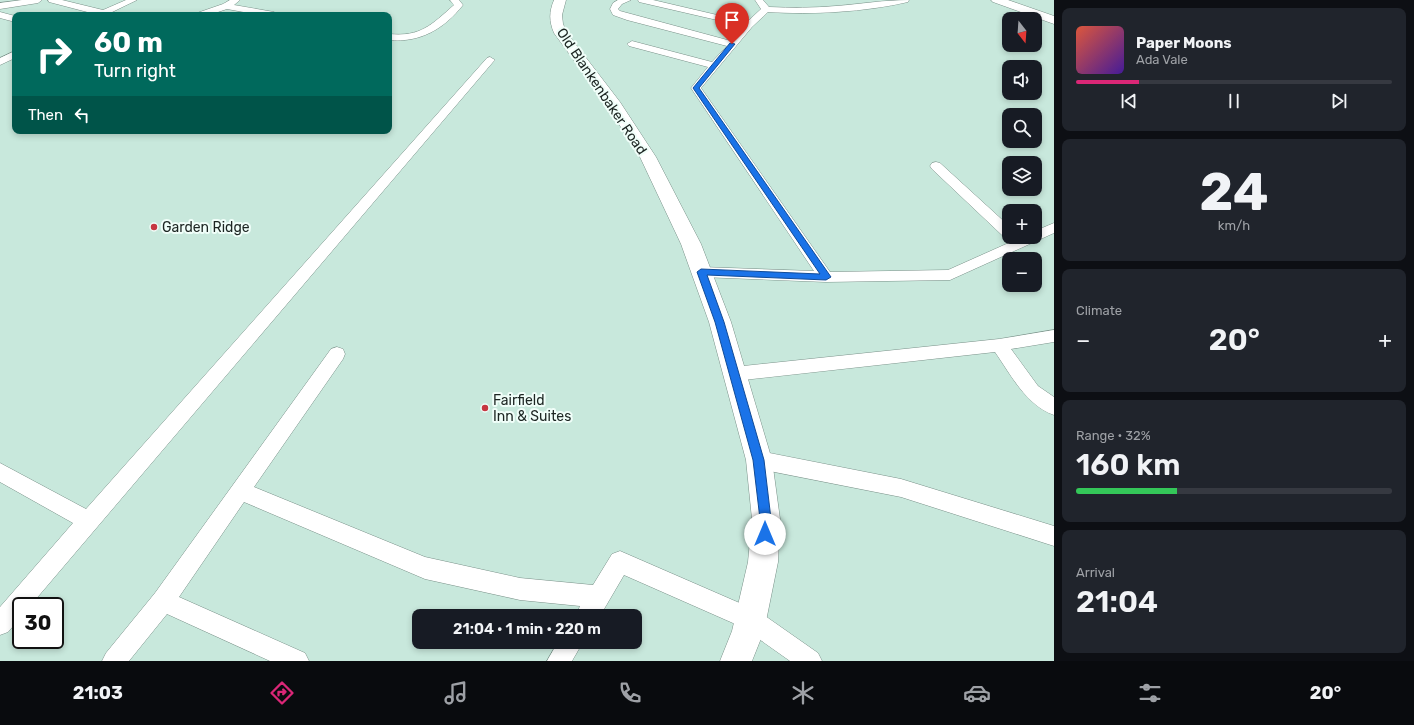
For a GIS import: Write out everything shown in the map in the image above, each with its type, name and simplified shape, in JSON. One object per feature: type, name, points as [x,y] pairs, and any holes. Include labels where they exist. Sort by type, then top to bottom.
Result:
[{"type":"street","name":"Old Blankenbaker Road","points":[[560,0],[555,11],[554,19],[557,28],[615,106],[648,157],[691,244],[720,322],[759,460],[766,519],[763,562],[748,631],[736,661]]},
{"type":"street","points":[[997,0],[1054,20]]},
{"type":"lane","points":[[0,6],[38,0]]},
{"type":"lane","points":[[52,0],[94,12]]},
{"type":"lane","points":[[106,12],[133,0]]},
{"type":"lane","points":[[209,12],[226,6],[236,0]]},
{"type":"lane","points":[[392,37],[406,38],[418,36],[428,32],[459,5],[454,0]]},
{"type":"lane","points":[[627,0],[615,6],[614,9],[616,13],[630,18],[732,44]]},
{"type":"lane","points":[[642,0],[749,25]]},
{"type":"lane","points":[[826,277],[696,88],[749,25],[763,4],[789,11],[823,9],[905,0]]},
{"type":"lane","points":[[226,6],[258,12]]},
{"type":"lane","points":[[0,15],[12,18]]},
{"type":"lane","points":[[632,44],[715,66]]},
{"type":"lane","points":[[0,624],[490,60]]},
{"type":"lane","points":[[936,166],[1002,227]]},
{"type":"lane","points":[[1042,232],[1054,228]]},
{"type":"lane","points":[[701,272],[826,277],[950,275],[1010,244]]},
{"type":"lane","points":[[734,374],[999,345],[1054,336]]},
{"type":"lane","points":[[999,345],[1032,391],[1054,407]]},
{"type":"lane","points":[[114,661],[163,601],[336,354]]},
{"type":"lane","points":[[759,460],[900,488],[1054,536]]},
{"type":"lane","points":[[2,477],[89,521]]},
{"type":"lane","points":[[240,491],[425,568],[520,589],[599,597]]},
{"type":"lane","points":[[591,609],[620,562],[750,619],[810,661]]},
{"type":"lane","points":[[163,601],[297,661]]},
{"type":"lane","points":[[559,661],[567,649]]},
{"type":"shaded area","points":[[0,0],[1054,0],[1054,661],[0,661]]},
{"type":"place","name":"Garden Ridge","points":[[154,227]]},
{"type":"place","name":"Fairfield Inn & Suites","points":[[485,408]]},
{"type":"route","points":[[732,44],[696,88],[826,277],[701,272],[720,322],[759,460],[766,519],[765,534]]}]
